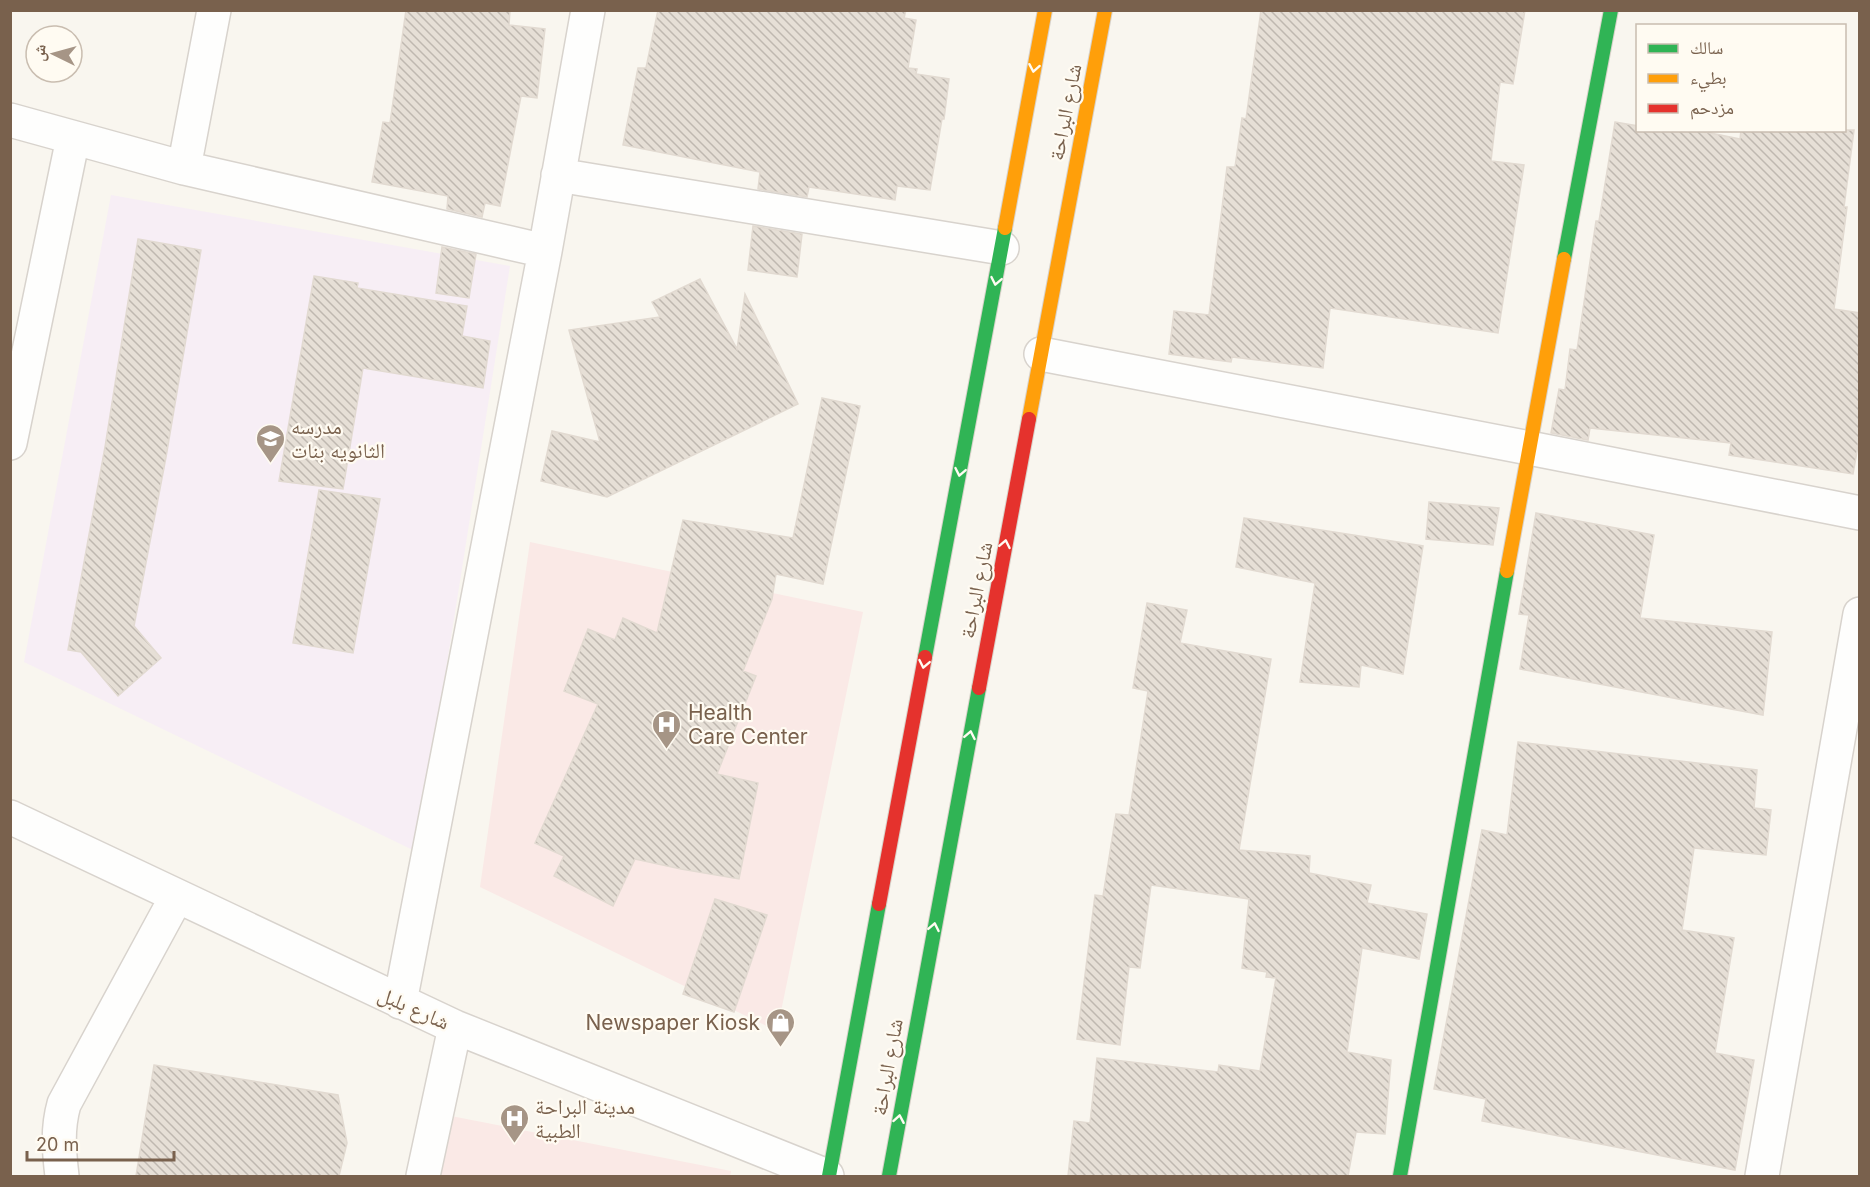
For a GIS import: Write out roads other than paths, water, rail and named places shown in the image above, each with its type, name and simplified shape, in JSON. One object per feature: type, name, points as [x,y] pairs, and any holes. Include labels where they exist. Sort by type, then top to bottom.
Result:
[{"type":"street","points":[[184,168],[214,10]]},
{"type":"street","points":[[400,1002],[545,251],[588,10]]},
{"type":"street","name":"شارع البراحة","points":[[828,1176],[1045,10]]},
{"type":"street","name":"شارع البراحة","points":[[889,1176],[1105,10]]},
{"type":"street","points":[[1400,1176],[1529,448],[1611,10]]},
{"type":"street","points":[[10,120],[184,168],[545,251]]},
{"type":"street","points":[[10,443],[73,138]]},
{"type":"street","points":[[558,175],[1002,248]]},
{"type":"street","points":[[1041,354],[1860,513]]},
{"type":"street","points":[[1762,1176],[1860,614]]},
{"type":"street","name":"شارع بلبل","points":[[10,817],[455,1027],[828,1176]]},
{"type":"street","points":[[62,1176],[58,1143],[59,1122],[64,1104],[177,896]]},
{"type":"street","points":[[423,1176],[455,1027]]},
{"type":"place","name":"مدرسه الثانويه بنات","points":[[270,464]]},
{"type":"place","name":"Health Care Center","points":[[667,750]]},
{"type":"place","name":"Newspaper Kiosk","points":[[781,1048]]},
{"type":"place","name":"مدينة البراحة الطبية","points":[[514,1144]]}]
